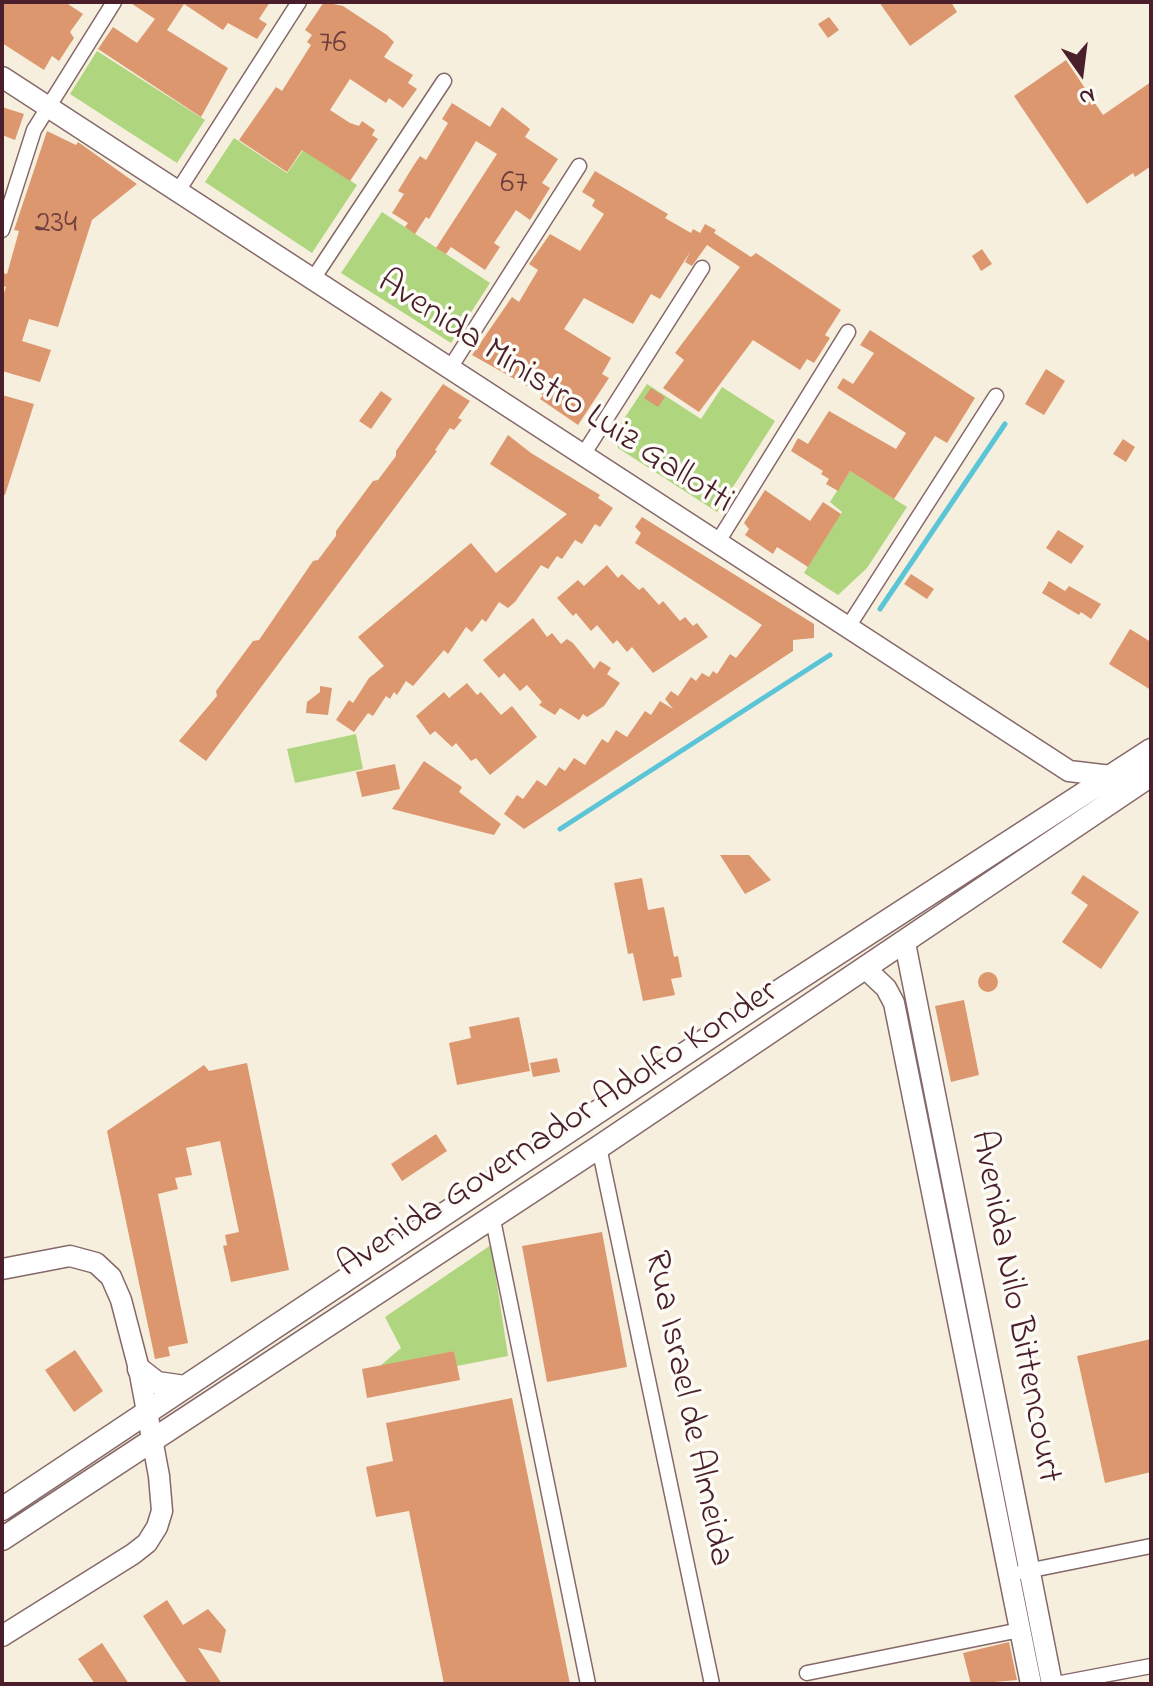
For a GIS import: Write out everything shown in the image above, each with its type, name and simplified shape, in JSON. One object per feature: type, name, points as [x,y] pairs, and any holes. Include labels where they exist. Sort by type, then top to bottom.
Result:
[{"type":"main road","name":"Avenida Governador Adolfo Konder","points":[[2,1509],[761,1003],[1151,750]]},
{"type":"main road","name":"Avenida Governador Adolfo Konder","points":[[2,1539],[599,1147],[1151,775]]},
{"type":"main road","points":[[139,1369],[157,1383],[185,1387]]},
{"type":"street","points":[[2,230],[34,130],[114,2]]},
{"type":"street","points":[[178,191],[299,2]]},
{"type":"street","name":"Avenida Ministro Luiz Gallotti","points":[[2,77],[719,540],[1069,771],[1111,776]]},
{"type":"street","points":[[313,279],[444,81]]},
{"type":"street","points":[[450,368],[579,166]]},
{"type":"street","points":[[583,455],[702,268]]},
{"type":"street","points":[[719,540],[848,332]]},
{"type":"street","points":[[848,627],[996,396]]},
{"type":"street","points":[[1069,771],[1070,802]]},
{"type":"street","name":"Avenida Nilo Bittencourt","points":[[905,943],[1054,1684]]},
{"type":"street","name":"Avenida Nilo Bittencourt","points":[[866,969],[886,988],[894,1003],[1031,1684]]},
{"type":"street","name":"Rua Israel de Almeida","points":[[599,1147],[712,1684]]},
{"type":"street","points":[[492,1215],[588,1684]]},
{"type":"street","points":[[2,1269],[70,1256],[96,1263],[116,1286],[139,1369],[162,1511],[147,1543],[2,1636]]},
{"type":"street","points":[[1009,1574],[1151,1546]]},
{"type":"street","points":[[807,1673],[1020,1630]]},
{"type":"street","points":[[1054,1684],[1151,1666]]},
{"type":"green space","points":[[97,51],[205,120],[177,163],[70,94]]},
{"type":"green space","points":[[234,138],[287,173],[303,150],[357,185],[312,253],[205,182]]},
{"type":"green space","points":[[382,212],[490,283],[451,343],[341,273]]},
{"type":"green space","points":[[647,384],[701,419],[722,387],[775,421],[717,512],[618,448],[616,431]]},
{"type":"green space","points":[[850,471],[907,507],[867,568],[838,595],[804,573],[842,512],[830,502]]},
{"type":"green space","points":[[356,734],[363,769],[295,783],[287,749]]},
{"type":"green space","points":[[491,1245],[508,1356],[457,1366],[454,1351],[380,1366],[401,1348],[385,1317]]},
{"type":"building","points":[[2,2],[65,2],[83,14],[70,32],[74,38],[59,61],[52,56],[44,70],[2,43]]},
{"type":"building","points":[[129,2],[270,2],[259,19],[267,24],[257,39],[228,23],[223,30],[184,4],[167,30],[228,68],[201,117],[98,49],[113,27],[137,43],[155,19]]},
{"type":"building","points":[[324,2],[343,6],[387,35],[394,42],[384,57],[413,75],[408,83],[417,89],[403,108],[389,98],[386,103],[350,79],[330,110],[350,123],[359,126],[362,121],[375,130],[372,135],[378,139],[350,181],[302,150],[287,172],[239,140],[276,87],[282,91],[311,45],[307,42],[312,35],[305,30]]},
{"type":"building","points":[[879,2],[951,2],[957,12],[910,46]]},
{"type":"building","points":[[829,17],[839,30],[828,38],[818,24]]},
{"type":"building","points":[[1066,60],[1103,115],[1151,82],[1151,166],[1135,177],[1133,173],[1087,204],[1014,96]]},
{"type":"building","points":[[452,103],[490,127],[502,107],[530,129],[525,137],[558,159],[542,183],[550,188],[530,220],[516,210],[494,243],[500,247],[485,270],[451,247],[446,254],[436,248],[497,154],[476,141],[429,219],[426,217],[415,234],[405,227],[408,223],[392,213],[404,194],[398,191],[412,168],[420,156],[426,160],[448,123],[442,119]]},
{"type":"building","points":[[2,107],[24,114],[15,140],[2,135]]},
{"type":"building","points":[[47,131],[76,145],[78,142],[137,184],[92,220],[58,327],[29,319],[22,341],[51,350],[40,382],[2,371],[2,298],[6,287],[2,286],[2,273],[7,274],[19,231],[14,230]]},
{"type":"building","points":[[595,171],[668,214],[665,218],[691,233],[693,229],[700,233],[705,224],[716,230],[714,233],[751,257],[756,253],[841,310],[825,335],[830,338],[814,363],[807,359],[800,370],[753,340],[699,412],[663,388],[684,360],[675,353],[740,267],[707,245],[692,266],[685,262],[690,252],[660,299],[651,294],[633,324],[584,298],[564,329],[611,358],[602,374],[609,378],[578,425],[540,399],[543,395],[472,355],[512,297],[519,302],[538,270],[529,264],[550,234],[580,251],[604,214],[592,206],[595,200],[582,192]]},
{"type":"building","points":[[982,249],[992,264],[981,271],[972,256]]},
{"type":"building","points":[[870,330],[975,398],[947,443],[935,436],[894,499],[850,471],[838,491],[826,484],[829,479],[821,474],[823,471],[791,451],[798,438],[808,444],[829,411],[896,449],[906,433],[837,388],[843,378],[853,384],[874,353],[860,345]]},
{"type":"building","points":[[1046,369],[1065,381],[1044,415],[1025,404]]},
{"type":"building","points":[[443,384],[470,401],[458,418],[462,420],[454,430],[450,428],[437,451],[206,761],[179,741],[217,696],[216,691],[253,641],[259,640],[373,481],[378,480],[396,456],[396,451]]},
{"type":"building","points":[[651,388],[665,397],[658,407],[644,398]]},
{"type":"building","points":[[381,391],[392,399],[371,429],[359,421]]},
{"type":"building","points":[[2,395],[34,404],[5,495],[2,494]]},
{"type":"building","points":[[508,435],[531,453],[600,495],[598,498],[613,508],[600,527],[595,524],[582,544],[575,540],[562,559],[557,556],[548,569],[541,565],[515,602],[508,608],[499,602],[486,622],[482,619],[472,632],[466,627],[448,654],[444,650],[413,686],[406,681],[397,695],[394,692],[390,699],[386,696],[373,716],[368,713],[354,732],[336,720],[349,700],[353,703],[369,678],[384,666],[358,637],[471,543],[496,573],[567,514],[490,464]]},
{"type":"building","points":[[1123,439],[1135,447],[1126,462],[1113,454]]},
{"type":"building","points":[[765,490],[810,521],[823,502],[841,514],[808,567],[777,547],[773,554],[745,535],[749,529],[744,523]]},
{"type":"building","points":[[642,517],[814,624],[814,638],[793,640],[793,651],[524,829],[504,814],[517,795],[523,799],[537,780],[546,786],[559,767],[565,771],[574,758],[585,765],[602,739],[608,743],[616,730],[627,737],[645,711],[651,715],[660,701],[673,709],[665,699],[671,691],[678,696],[691,677],[696,681],[702,673],[709,677],[713,671],[717,674],[730,654],[736,658],[762,625],[635,543],[641,533],[635,527]]},
{"type":"building","points":[[1058,530],[1084,546],[1071,564],[1046,548]]},
{"type":"building","points":[[607,565],[618,578],[622,574],[639,590],[643,587],[659,605],[663,601],[680,621],[685,617],[693,626],[697,623],[708,637],[653,673],[632,647],[627,652],[617,640],[613,644],[597,625],[591,631],[576,613],[573,616],[557,598],[578,580],[584,586]]},
{"type":"building","points":[[911,574],[934,589],[927,599],[904,584]]},
{"type":"building","points":[[1049,581],[1065,591],[1069,586],[1101,604],[1091,619],[1081,612],[1079,615],[1042,593]]},
{"type":"building","points":[[533,618],[547,637],[552,633],[561,644],[567,639],[573,643],[594,669],[600,661],[611,668],[607,674],[620,683],[604,706],[587,717],[583,714],[579,720],[560,708],[555,715],[539,705],[542,702],[527,685],[520,691],[504,673],[499,678],[483,660]]},
{"type":"building","points":[[1130,629],[1151,642],[1151,690],[1109,664]]},
{"type":"building","points":[[467,683],[477,695],[481,692],[501,715],[512,706],[537,737],[490,775],[476,758],[471,761],[456,743],[452,747],[435,731],[430,735],[416,716],[444,692],[449,698]]},
{"type":"building","points":[[320,686],[332,688],[328,715],[306,713],[307,702],[320,692]]},
{"type":"building","points":[[424,761],[462,787],[459,792],[501,824],[494,835],[392,809]]},
{"type":"building","points":[[395,764],[400,789],[362,797],[356,772]]},
{"type":"building","points":[[720,855],[749,855],[771,880],[745,894]]},
{"type":"building","points":[[1083,875],[1139,912],[1101,969],[1062,942],[1088,905],[1071,893]]},
{"type":"building","points":[[642,878],[648,910],[664,907],[674,957],[678,956],[682,977],[671,979],[675,995],[643,1001],[633,953],[628,954],[614,883]]},
{"type":"building","points":[[988,972],[995,975],[998,982],[995,989],[988,992],[981,989],[978,982],[981,975]]},
{"type":"building","points":[[964,1000],[979,1075],[951,1082],[935,1006]]},
{"type":"building","points":[[519,1017],[530,1071],[457,1085],[449,1043],[471,1038],[469,1027]]},
{"type":"building","points":[[557,1058],[560,1072],[533,1077],[530,1063]]},
{"type":"building","points":[[247,1063],[289,1270],[231,1282],[223,1246],[227,1245],[225,1235],[239,1232],[220,1141],[186,1148],[192,1175],[175,1178],[178,1189],[158,1194],[188,1343],[168,1347],[170,1356],[155,1359],[107,1131],[204,1065],[209,1071]]},
{"type":"building","points":[[436,1134],[447,1151],[402,1181],[391,1164]]},
{"type":"building","points":[[602,1232],[627,1367],[547,1382],[522,1246]]},
{"type":"building","points":[[1151,1339],[1151,1472],[1105,1483],[1077,1356]]},
{"type":"building","points":[[75,1350],[103,1391],[74,1412],[45,1370]]},
{"type":"building","points":[[454,1351],[460,1380],[367,1398],[362,1369]]},
{"type":"building","points":[[512,1398],[570,1684],[444,1684],[409,1511],[376,1517],[366,1467],[393,1461],[386,1423]]},
{"type":"building","points":[[167,1600],[183,1625],[208,1609],[226,1630],[221,1653],[198,1648],[222,1684],[188,1684],[173,1662],[143,1616]]},
{"type":"building","points":[[1009,1642],[1017,1680],[971,1684],[963,1653]]},
{"type":"building","points":[[102,1643],[129,1684],[95,1684],[78,1659]]},
{"type":"waterway","points":[[880,609],[1005,424]]},
{"type":"waterway","points":[[560,829],[830,655]]}]
